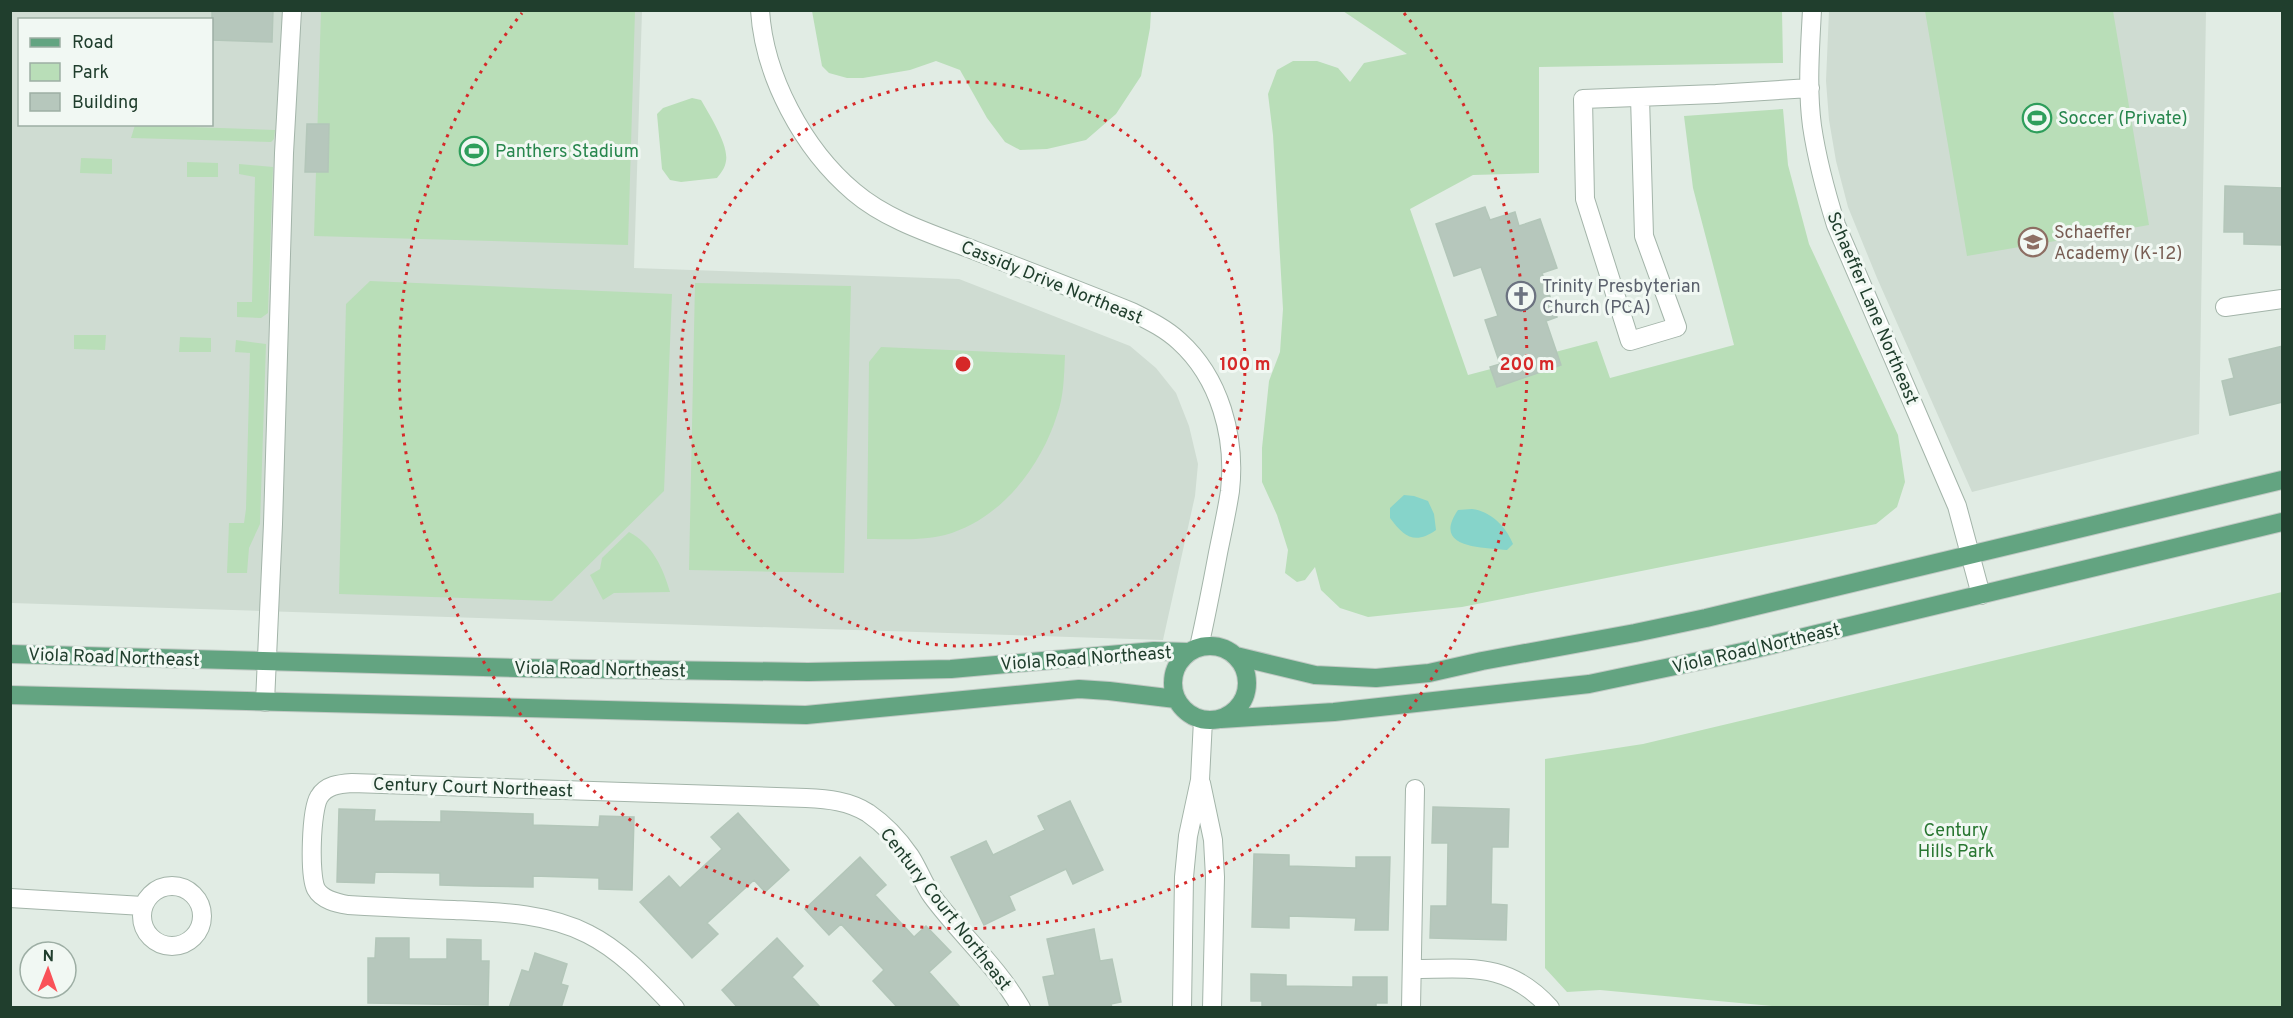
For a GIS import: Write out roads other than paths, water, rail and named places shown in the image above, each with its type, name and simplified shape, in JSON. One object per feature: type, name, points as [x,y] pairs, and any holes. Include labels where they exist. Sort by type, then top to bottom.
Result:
[{"type":"main road","points":[[1236,656],[1244,667],[1247,688],[1239,708],[1231,715],[1212,719],[1190,715],[1176,699],[1172,678],[1175,668],[1194,650],[1220,647],[1236,656],[1316,675],[1376,678],[1429,673],[1696,620],[2283,480]]},
{"type":"main road","name":"Viola Road Northeast","points":[[1212,719],[1334,712],[1589,684],[1742,652],[2283,522]]},
{"type":"main road","name":"Viola Road Northeast","points":[[10,654],[517,668],[808,672],[951,669],[1155,651],[1194,650]]},
{"type":"main road","name":"Viola Road Northeast","points":[[10,695],[806,715],[1078,689],[1176,699]]},
{"type":"street","points":[[265,702],[274,512],[291,10]]},
{"type":"street","name":"Cassidy Drive Northeast","points":[[760,10],[761,29],[769,61],[795,121],[831,169],[854,192],[915,227],[1132,312],[1178,340],[1195,358],[1220,400],[1228,430],[1232,459],[1230,491],[1194,650]]},
{"type":"street","name":"Schaeffer Lane Northeast","points":[[1812,10],[1810,88],[1812,125],[1823,182],[1836,225],[1957,506],[1981,596]]},
{"type":"street","points":[[1640,98],[1644,236],[1677,327],[1630,341],[1585,199],[1583,99],[1810,88]]},
{"type":"street","points":[[2225,307],[2283,299]]},
{"type":"street","points":[[1182,1008],[1184,877],[1188,836],[1212,719]]},
{"type":"street","points":[[1200,780],[1211,831],[1215,877],[1212,1008]]},
{"type":"street","name":"Century Court Northeast","points":[[675,1008],[624,958],[608,946],[588,934],[553,921],[513,914],[348,905],[328,899],[316,890],[312,871],[314,814],[319,797],[324,791],[336,785],[352,783],[806,798],[847,803],[868,813],[910,856],[933,897],[996,973],[1021,1008]]},
{"type":"street","points":[[1411,1008],[1415,789]]},
{"type":"street","points":[[10,898],[144,906]]},
{"type":"street","points":[[1412,969],[1473,969],[1496,972],[1522,983],[1550,1008]]},
{"type":"water","points":[[1404,495],[1428,501],[1434,514],[1436,530],[1429,535],[1416,538],[1405,534],[1395,525],[1390,518],[1390,508]]},
{"type":"water","points":[[1458,510],[1479,510],[1497,520],[1513,544],[1507,550],[1463,544],[1455,539],[1451,532],[1451,523]]},
{"type":"place","name":"Soccer (Private)","points":[[2037,118]]},
{"type":"place","name":"Panthers Stadium","points":[[474,151]]},
{"type":"place","name":"Schaeffer Academy (K-12)","points":[[2033,242]]},
{"type":"place","name":"Trinity Presbyterian Church (PCA)","points":[[1521,296]]},
{"type":"park label","name":"Century Hills Park","points":[[1956,840]]}]
